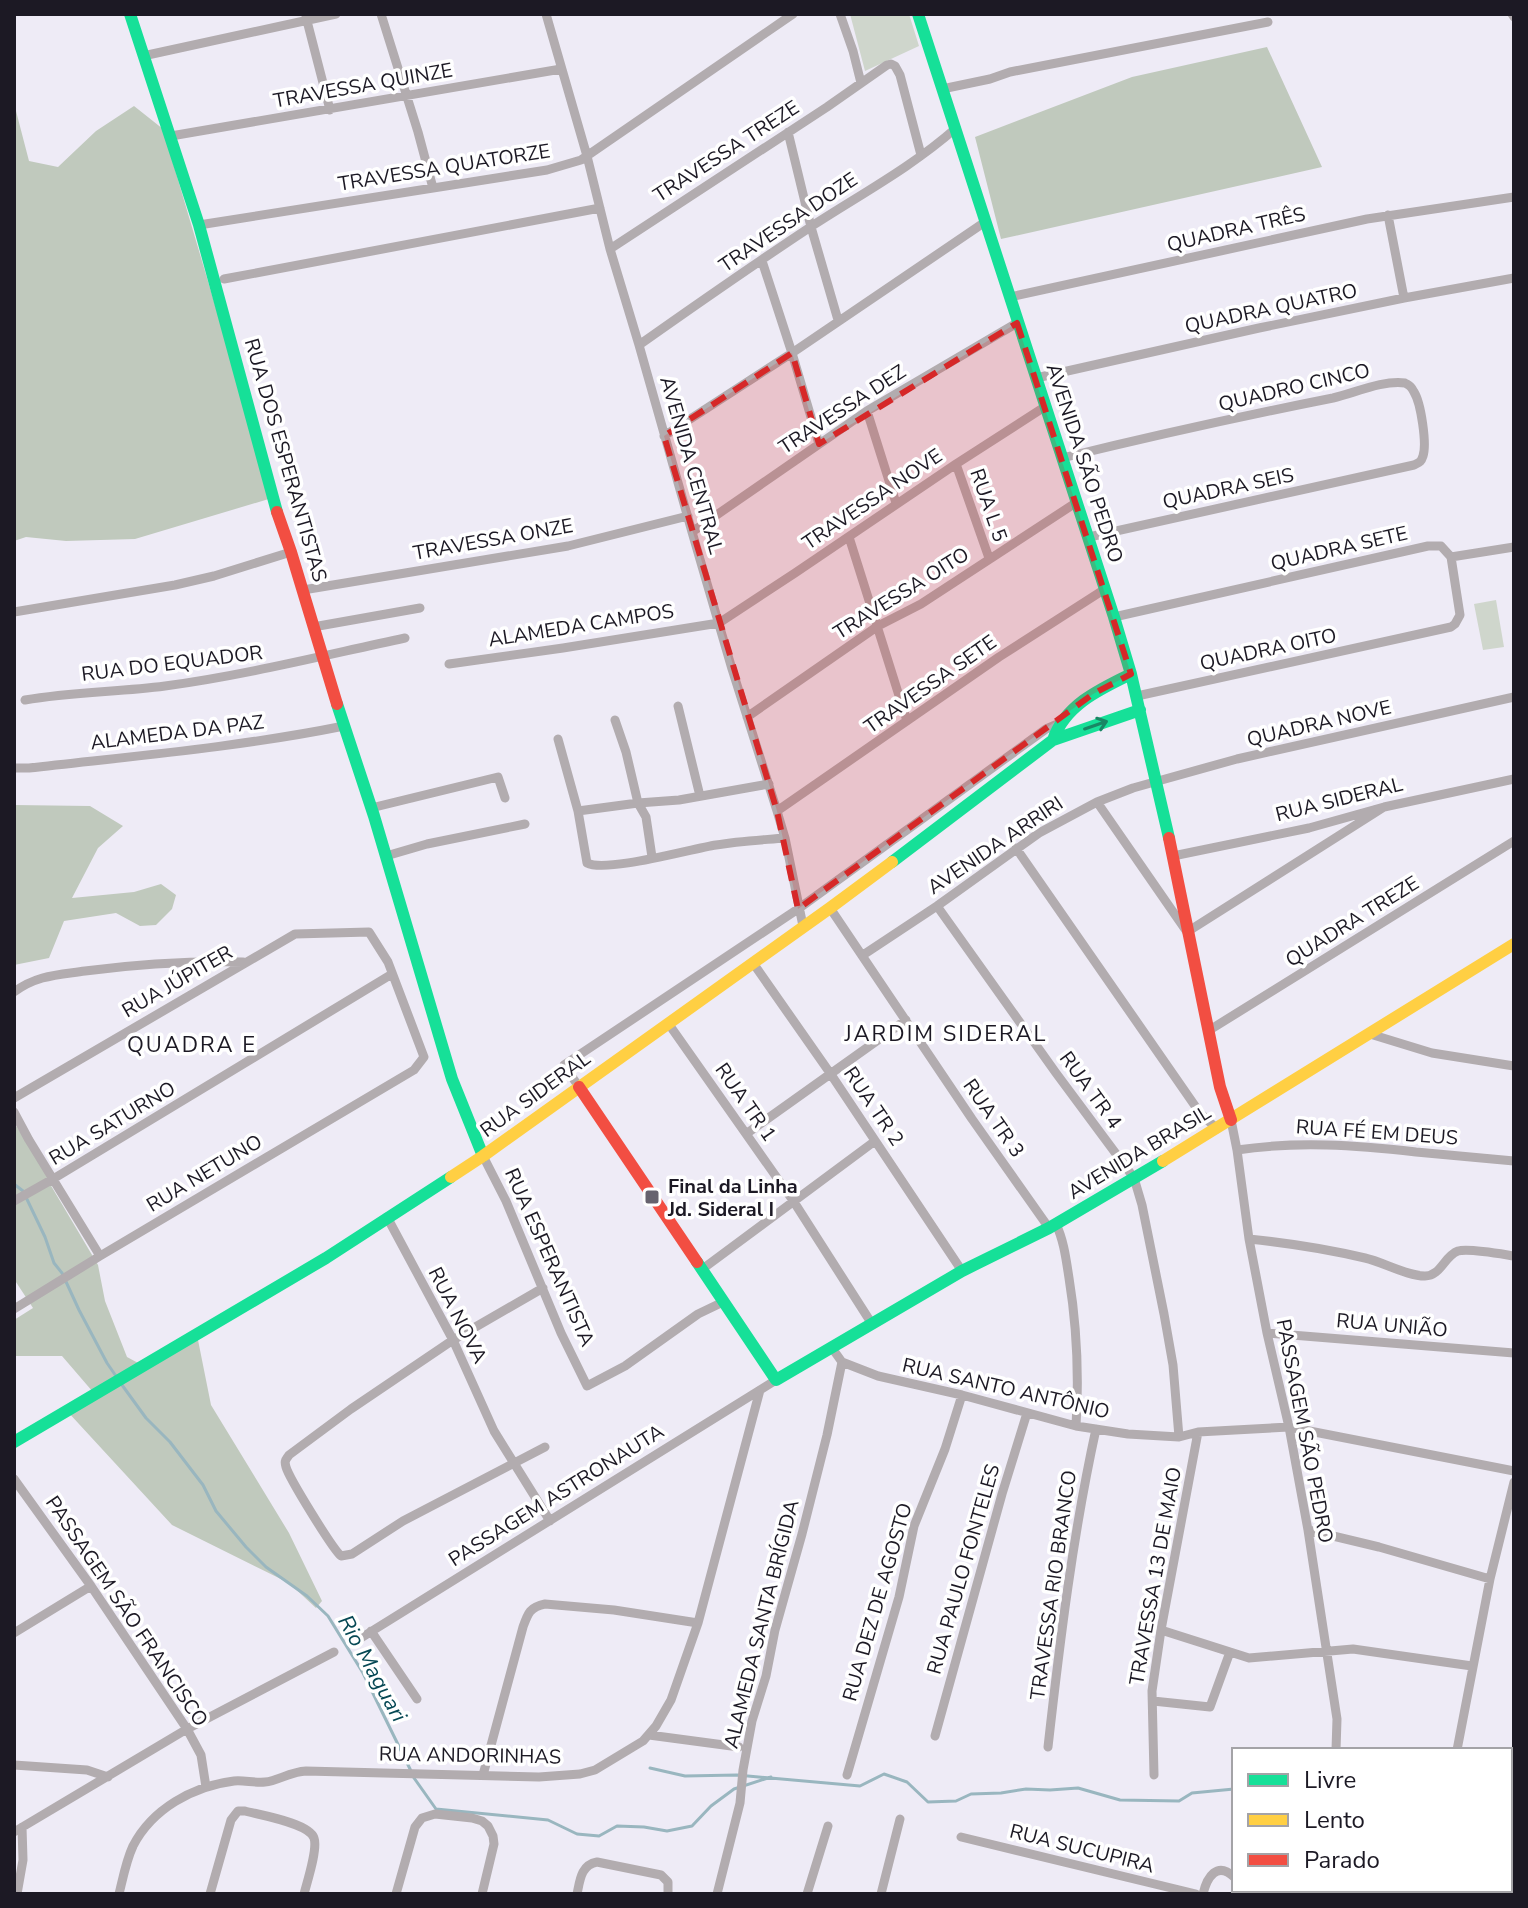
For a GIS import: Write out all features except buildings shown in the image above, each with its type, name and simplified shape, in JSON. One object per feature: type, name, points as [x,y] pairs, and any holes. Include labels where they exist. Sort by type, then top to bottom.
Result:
[{"type":"main road","name":"RUA DOS ESPERANTISTAS","points":[[130,14],[199,225],[272,498],[405,916]]},
{"type":"main road","name":"AVENIDA SÃO PEDRO","points":[[918,14],[1131,674],[1173,856],[1223,1098],[1231,1120]]},
{"type":"main road","points":[[1053,740],[1060,723],[1093,694],[1131,674]]},
{"type":"main road","name":"RUA SIDERAL","points":[[14,1442],[326,1258],[483,1156],[830,908],[1053,740],[1138,703]]},
{"type":"main road","name":"RUA ESPERANTISTA","points":[[405,916],[452,1079],[483,1156]]},
{"type":"main road","name":"AVENIDA BRASIL","points":[[776,1380],[962,1271],[1053,1226],[1217,1129],[1514,944]]},
{"type":"main road","points":[[579,1087],[776,1380]]},
{"type":"street","points":[[143,56],[306,17],[336,14]]},
{"type":"street","points":[[381,14],[433,188]]},
{"type":"street","name":"AVENIDA CENTRAL","points":[[546,14],[664,436],[785,838],[803,926]]},
{"type":"street","name":"TRAVESSA QUATORZE","points":[[199,225],[572,164],[793,14]]},
{"type":"street","points":[[840,14],[861,83]]},
{"type":"street","points":[[306,17],[330,110]]},
{"type":"street","points":[[942,89],[1010,72],[1268,22]]},
{"type":"street","name":"TRAVESSA TREZE","points":[[610,249],[887,65],[895,66],[900,75],[921,155]]},
{"type":"street","name":"TRAVESSA QUINZE","points":[[171,136],[561,69]]},
{"type":"street","name":"TRAVESSA DOZE","points":[[639,345],[921,155],[956,128]]},
{"type":"street","points":[[788,132],[838,320]]},
{"type":"street","name":"QUADRA TRÊS","points":[[1010,297],[1388,215],[1514,197]]},
{"type":"street","points":[[224,279],[600,208]]},
{"type":"street","points":[[1388,215],[1404,298]]},
{"type":"street","points":[[664,436],[985,222]]},
{"type":"street","points":[[762,261],[819,444]]},
{"type":"street","name":"QUADRA QUATRO","points":[[1036,378],[1404,298],[1514,278]]},
{"type":"street","name":"TRAVESSA DEZ","points":[[692,532],[867,411],[1017,323]]},
{"type":"street","name":"QUADRO CINCO","points":[[1062,458],[1391,383],[1405,383],[1418,399],[1424,442],[1422,458],[1414,465],[1375,474]]},
{"type":"street","name":"TRAVESSA NOVE","points":[[719,623],[1046,406]]},
{"type":"street","points":[[867,411],[896,503]]},
{"type":"street","name":"RUA L 5","points":[[956,464],[989,558]]},
{"type":"street","name":"QUADRA SEIS","points":[[1089,537],[1375,474]]},
{"type":"street","name":"TRAVESSA OITO","points":[[747,717],[878,626],[921,604],[1077,502]]},
{"type":"street","name":"TRAVESSA ONZE","points":[[303,590],[568,546],[688,516]]},
{"type":"street","points":[[849,537],[907,721]]},
{"type":"street","name":"QUADRA SETE","points":[[1114,617],[1428,546],[1441,546],[1451,557]]},
{"type":"street","points":[[1451,557],[1514,547]]},
{"type":"street","points":[[14,612],[175,585],[291,552]]},
{"type":"street","name":"QUADRA OITO","points":[[1138,703],[1451,627],[1460,615],[1451,557]]},
{"type":"street","name":"TRAVESSA SETE","points":[[777,811],[1010,650],[1105,589]]},
{"type":"street","points":[[313,627],[420,608]]},
{"type":"street","name":"ALAMEDA CAMPOS","points":[[449,664],[719,623]]},
{"type":"street","points":[[322,657],[405,638]]},
{"type":"street","name":"RUA DO EQUADOR","points":[[25,700],[213,679],[322,657]]},
{"type":"street","name":"QUADRA NOVE","points":[[1155,781],[1237,759],[1514,697]]},
{"type":"street","points":[[678,706],[700,796]]},
{"type":"street","points":[[615,720],[638,803],[646,817],[652,857]]},
{"type":"street","points":[[579,1087],[564,1065],[798,909],[1046,729],[1060,723]]},
{"type":"street","name":"ALAMEDA DA PAZ","points":[[14,768],[213,747],[344,726]]},
{"type":"street","points":[[558,739],[590,866],[615,865],[714,845],[785,838]]},
{"type":"street","points":[[371,808],[498,777],[505,798]]},
{"type":"street","name":"RUA SIDERAL","points":[[1173,856],[1309,828],[1384,807],[1514,779]]},
{"type":"street","name":"AVENIDA ARRIRI","points":[[863,955],[1060,820],[1097,802],[1155,781]]},
{"type":"street","points":[[578,811],[769,784]]},
{"type":"street","name":"AVENIDA SÃO PEDRO","points":[[1097,802],[1187,932]]},
{"type":"street","points":[[1187,932],[1384,807]]},
{"type":"street","points":[[386,856],[427,844],[525,824]]},
{"type":"street","name":"QUADRA TREZE","points":[[1208,1031],[1514,841]]},
{"type":"street","points":[[1016,848],[1200,1113],[1217,1129]]},
{"type":"street","name":"RUA TR 4","points":[[937,906],[1134,1178]]},
{"type":"street","name":"RUA TR 3","points":[[830,908],[972,1119],[1053,1226]]},
{"type":"street","name":"RUA JÚPITER","points":[[14,1098],[295,934],[369,932],[392,974]]},
{"type":"street","points":[[14,992],[38,978],[136,964],[246,962]]},
{"type":"street","name":"RUA TR 2","points":[[753,963],[962,1271]]},
{"type":"street","name":"RUA NETUNO","points":[[16,1304],[55,1285],[414,1070],[424,1057],[392,974]]},
{"type":"street","name":"RUA SATURNO","points":[[15,1200],[392,974]]},
{"type":"street","points":[[746,1134],[906,1020]]},
{"type":"street","name":"RUA TR 1","points":[[668,1023],[794,1202],[872,1324]]},
{"type":"street","points":[[1370,1034],[1432,1053],[1514,1066]]},
{"type":"street","points":[[14,1112],[100,1256]]},
{"type":"street","name":"PASSAGEM SÃO PEDRO","points":[[1231,1120],[1249,1239],[1308,1530],[1337,1719],[1336,1748]]},
{"type":"street","points":[[701,1270],[875,1141]]},
{"type":"street","name":"RUA FÉ EM DEUS","points":[[1237,1150],[1312,1144],[1514,1161]]},
{"type":"street","name":"RUA ESPERANTISTA","points":[[483,1156],[506,1201],[561,1333],[587,1386],[625,1366],[698,1314],[723,1302]]},
{"type":"street","points":[[1134,1178],[1153,1257],[1173,1365],[1179,1437]]},
{"type":"street","name":"RUA NOVA","points":[[387,1217],[453,1340],[494,1431],[550,1521]]},
{"type":"street","points":[[1053,1226],[1064,1243],[1074,1307],[1078,1382],[1076,1426]]},
{"type":"street","points":[[1249,1239],[1296,1244],[1369,1259],[1428,1276],[1457,1252],[1514,1256]]},
{"type":"street","points":[[543,1288],[453,1340],[351,1409],[289,1455],[286,1468],[341,1556],[352,1554],[446,1498],[545,1447]]},
{"type":"street","name":"RUA UNIÃO","points":[[1267,1333],[1514,1353]]},
{"type":"street","points":[[832,1348],[842,1362]]},
{"type":"street","name":"RUA SANTO ANTÔNIO","points":[[842,1362],[878,1376],[1076,1426],[1128,1434],[1179,1437],[1198,1432],[1289,1427],[1514,1471]]},
{"type":"street","name":"ALAMEDA SANTA BRÍGIDA","points":[[717,1894],[740,1803],[752,1721],[806,1520],[842,1362]]},
{"type":"street","name":"PASSAGEM ASTRONAUTA","points":[[356,1641],[776,1380]]},
{"type":"street","name":"RUA ANDORINHAS","points":[[206,1787],[236,1781],[268,1782],[297,1771],[539,1777],[587,1773],[649,1735],[671,1700],[698,1623],[760,1390]]},
{"type":"street","name":"RUA DEZ DE AGOSTO","points":[[847,1775],[899,1597],[914,1526],[945,1449],[962,1395]]},
{"type":"street","name":"RUA PAULO FONTELES","points":[[935,1736],[1027,1413]]},
{"type":"street","name":"TRAVESSA RIO BRANCO","points":[[1048,1747],[1063,1617],[1096,1429]]},
{"type":"street","name":"TRAVESSA 13 DE MAIO","points":[[1154,1775],[1152,1691],[1198,1432]]},
{"type":"street","name":"PASSAGEM SÃO FRANCISCO","points":[[14,1479],[91,1586],[187,1729],[201,1755],[206,1787]]},
{"type":"street","points":[[1457,1748],[1490,1579],[1514,1482]]},
{"type":"street","points":[[1308,1530],[1490,1579]]},
{"type":"street","points":[[14,1633],[91,1586]]},
{"type":"street","points":[[483,1775],[523,1627],[535,1606],[545,1604],[614,1610],[698,1623]]},
{"type":"street","points":[[1161,1630],[1249,1658],[1353,1649],[1472,1666]]},
{"type":"street","points":[[371,1631],[417,1699]]},
{"type":"street","points":[[17,1894],[23,1860],[18,1830],[187,1729],[334,1652]]},
{"type":"street","points":[[1153,1701],[1210,1707],[1230,1652]]},
{"type":"street","points":[[649,1735],[739,1747]]},
{"type":"street","points":[[14,1765],[87,1770],[108,1777]]},
{"type":"street","points":[[119,1894],[128,1861],[140,1836],[157,1816],[181,1798],[206,1787]]},
{"type":"street","points":[[210,1894],[228,1829],[238,1811],[281,1821],[308,1830],[313,1836],[315,1845],[304,1894]]},
{"type":"street","points":[[396,1894],[417,1823],[424,1816],[435,1814],[472,1818],[482,1821],[490,1830],[494,1844],[482,1894]]},
{"type":"street","points":[[881,1894],[900,1819]]},
{"type":"street","points":[[807,1894],[828,1826]]},
{"type":"street","name":"RUA SUCUPIRA","points":[[961,1837],[1196,1894]]},
{"type":"street","points":[[577,1894],[584,1869],[590,1863],[597,1862],[661,1875],[668,1882],[668,1894]]},
{"type":"street","points":[[1203,1894],[1211,1875],[1218,1870],[1225,1870],[1232,1875]]},
{"type":"highlighted area","points":[[1017,323],[1131,674],[1093,694],[798,909],[777,811],[664,436],[792,353],[819,444]]},
{"type":"shaded area","points":[[850,14],[909,14],[919,46],[865,71]]},
{"type":"shaded area","points":[[1267,47],[1322,167],[1001,239],[975,137],[1132,77]]},
{"type":"shaded area","points":[[134,106],[163,129],[272,498],[135,539],[66,541],[26,537],[14,541],[14,110],[29,161],[58,167],[96,131]]},
{"type":"shaded area","points":[[1496,600],[1504,647],[1483,650],[1474,604]]},
{"type":"shaded area","points":[[14,805],[90,806],[123,826],[98,848],[72,898],[134,892],[161,884],[176,895],[172,909],[156,925],[140,926],[116,913],[64,921],[49,958],[14,965]]},
{"type":"shaded area","points":[[14,1123],[52,1178],[50,1184],[98,1265],[105,1301],[127,1357],[140,1364],[196,1330],[211,1405],[289,1533],[322,1601],[316,1608],[289,1583],[172,1525],[67,1411],[93,1392],[62,1356],[14,1356],[14,1320],[33,1308],[14,1279]]},
{"type":"waterway","name":"Rio Maguari","points":[[14,1184],[23,1191],[54,1263],[118,1379]]},
{"type":"waterway","name":"Rio Maguari","points":[[122,1385],[203,1485],[216,1511],[246,1547],[266,1567],[307,1596],[328,1616],[363,1673],[411,1771]]},
{"type":"waterway","points":[[650,1768],[685,1776],[737,1775],[860,1786],[884,1774],[907,1782],[928,1802],[956,1801],[971,1794],[1078,1788],[1120,1800],[1179,1801],[1192,1793],[1232,1789]]},
{"type":"waterway","name":"Rio Maguari","points":[[414,1778],[436,1809],[548,1820],[577,1834],[599,1836],[617,1826],[667,1831],[692,1826],[711,1806],[734,1789],[771,1777]]},
{"type":"traffic: fast","points":[[130,14],[199,225],[277,512]]},
{"type":"traffic: fast","points":[[918,14],[1114,617],[1131,674],[1169,838]]},
{"type":"traffic: fast","points":[[1053,740],[1075,708],[1096,692],[1131,674]]},
{"type":"traffic: fast","points":[[337,704],[374,816],[452,1079],[483,1156]]},
{"type":"traffic: fast","points":[[892,862],[1053,740],[1140,710]]},
{"type":"traffic: fast","points":[[697,1262],[776,1380],[962,1271],[1049,1228],[1163,1161]]},
{"type":"traffic: fast","points":[[14,1442],[326,1258],[451,1177]]},
{"type":"traffic: slow","points":[[451,1177],[892,862]]},
{"type":"traffic: slow","points":[[1163,1161],[1514,944]]},
{"type":"traffic: jam","points":[[277,512],[337,704]]},
{"type":"traffic: jam","points":[[1169,838],[1220,1087],[1231,1120]]},
{"type":"traffic: jam","points":[[579,1087],[697,1262]]},
{"type":"place","name":"Final da Linha Jd. Sideral I","points":[[652,1197]]},
{"type":"district","name":"JARDIM SIDERAL","points":[[946,1033]]},
{"type":"district","name":"QUADRA E","points":[[192,1044]]}]
